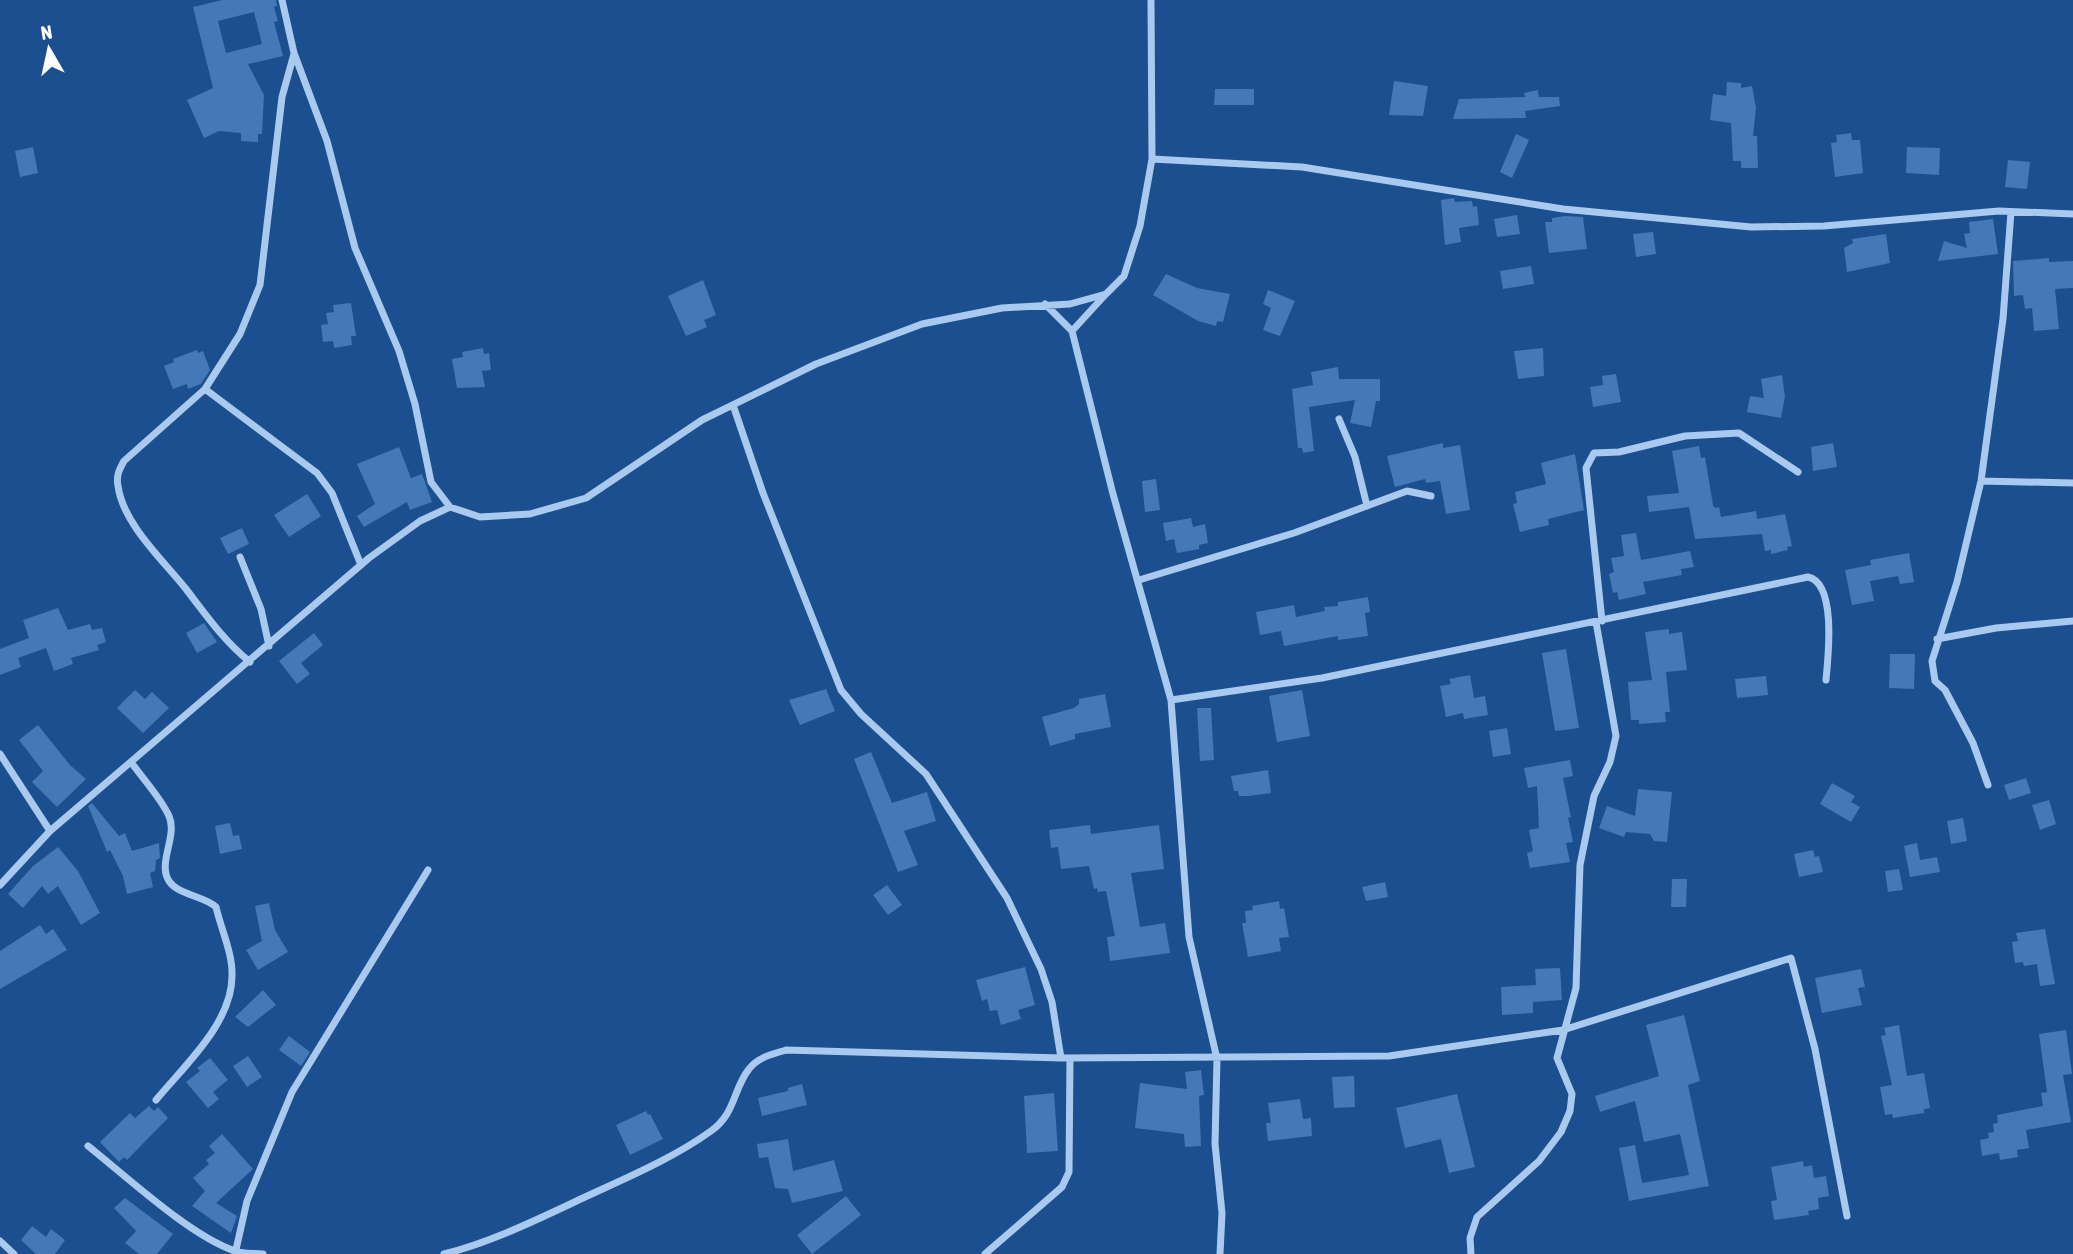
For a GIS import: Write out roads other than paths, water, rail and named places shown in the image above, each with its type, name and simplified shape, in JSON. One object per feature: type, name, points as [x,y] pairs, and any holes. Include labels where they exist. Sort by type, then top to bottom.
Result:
[{"type":"street","points":[[282,0],[294,53],[327,141],[355,248],[399,351],[415,404],[431,482],[450,507],[481,517],[530,514],[586,498],[702,421],[816,364],[922,324],[1002,308],[1070,304],[1106,294]]},
{"type":"street","points":[[1072,331],[1124,276],[1140,226],[1152,159],[1151,0]]},
{"type":"street","points":[[250,662],[218,632],[184,587],[152,553],[118,487],[118,473],[124,461],[205,388],[240,334],[260,285],[282,97],[294,53]]},
{"type":"street","points":[[1152,159],[1302,167],[1563,209],[1751,227],[1824,226],[2011,212],[2073,214]]},
{"type":"street","points":[[1988,785],[1972,743],[1945,690],[1936,681],[1932,661],[1957,582],[1981,481],[2003,319],[2011,212]]},
{"type":"street","points":[[1045,304],[1072,331],[1113,494],[1171,700],[1189,937],[1217,1059],[1215,1144],[1222,1213],[1220,1254]]},
{"type":"street","points":[[205,388],[317,473],[332,494],[361,565]]},
{"type":"street","points":[[733,405],[763,493],[841,690],[861,714],[926,774],[1007,898],[1041,969],[1052,1002],[1061,1058]]},
{"type":"street","points":[[1339,419],[1355,457],[1367,506]]},
{"type":"street","points":[[1471,1254],[1470,1238],[1477,1217],[1539,1161],[1561,1132],[1570,1111],[1572,1094],[1557,1058],[1576,988],[1580,864],[1594,796],[1610,762],[1616,736],[1599,621],[1586,468],[1594,453],[1619,452],[1685,436],[1739,433],[1798,472]]},
{"type":"street","points":[[1981,481],[2073,483]]},
{"type":"street","points":[[1139,580],[1294,533],[1407,491],[1431,496]]},
{"type":"street","points":[[0,885],[50,831],[361,565],[420,521],[450,507]]},
{"type":"street","points":[[240,557],[261,609],[269,646]]},
{"type":"street","points":[[1171,700],[1322,678],[1808,577],[1816,579],[1821,585],[1831,633],[1826,680]]},
{"type":"street","points":[[1937,639],[1996,628],[2073,621]]},
{"type":"street","points":[[0,754],[50,831]]},
{"type":"street","points":[[131,762],[169,817],[171,831],[165,871],[168,881],[216,907],[233,974],[229,1003],[204,1042],[156,1100]]},
{"type":"street","points":[[236,1253],[247,1201],[292,1091],[428,870]]},
{"type":"street","points":[[444,1254],[470,1248],[550,1213],[691,1144],[713,1130],[732,1110],[749,1069],[765,1056],[786,1050],[1061,1058],[1389,1056],[1563,1030],[1731,974],[1791,958],[1815,1049],[1846,1216]]},
{"type":"street","points":[[985,1254],[1062,1187],[1069,1172],[1070,1058]]},
{"type":"street","points":[[88,1146],[163,1206],[236,1253],[262,1254]]},
{"type":"street","points":[[0,1241],[15,1254]]}]
